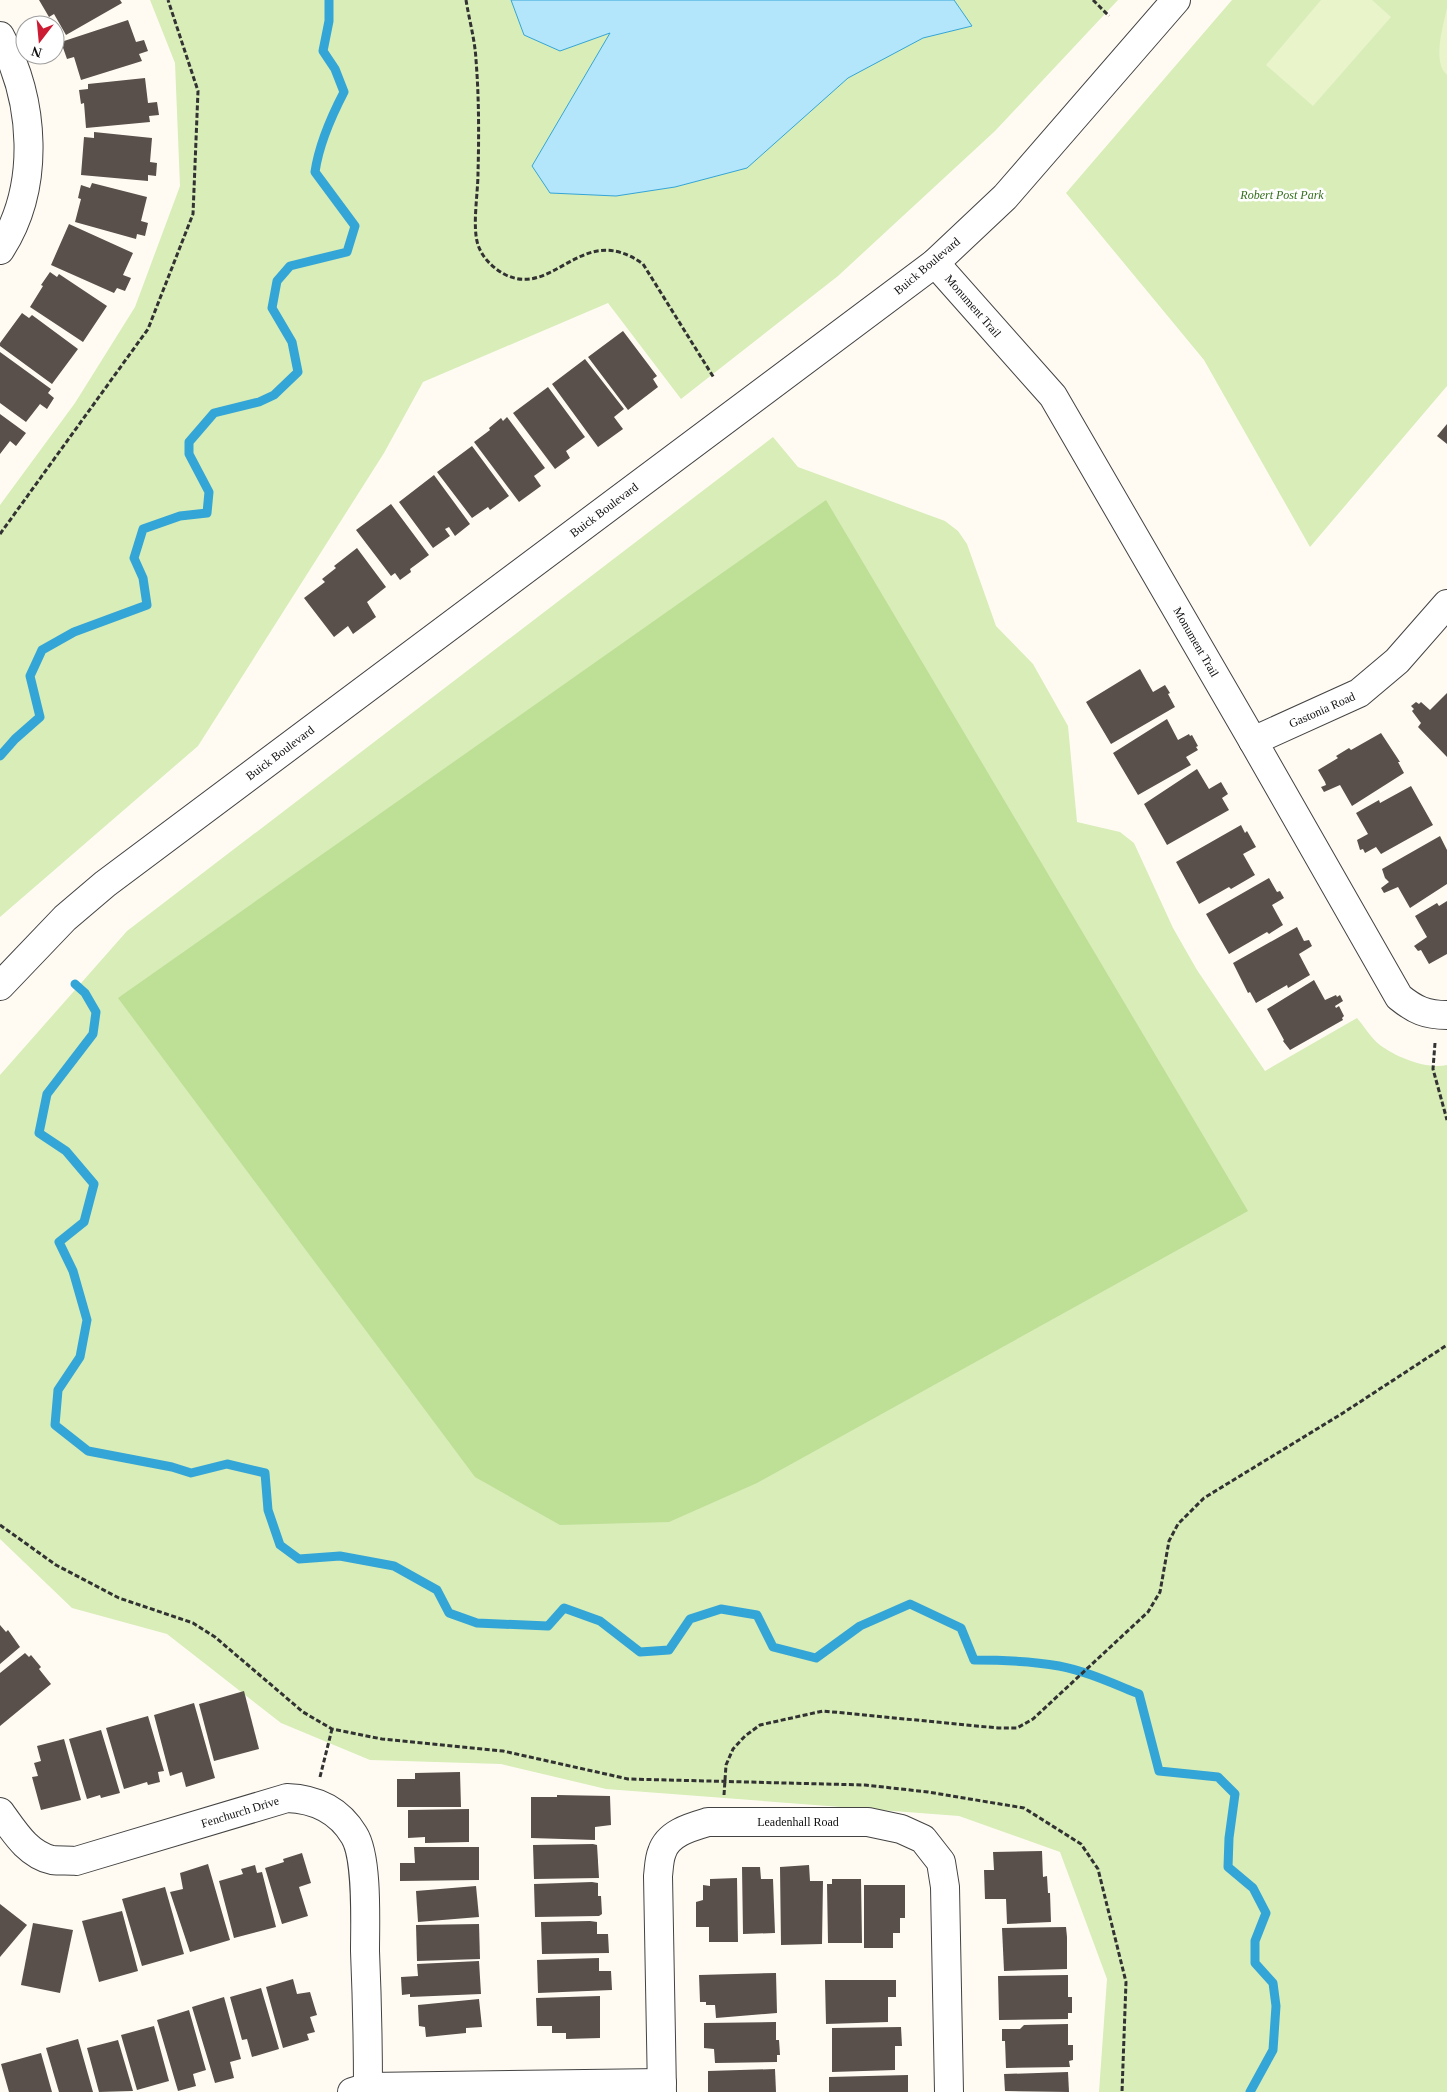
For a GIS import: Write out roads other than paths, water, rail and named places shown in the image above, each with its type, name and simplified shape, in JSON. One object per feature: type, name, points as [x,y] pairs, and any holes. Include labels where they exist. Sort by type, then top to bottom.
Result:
[{"type":"street","name":"Buick Boulevard","points":[[0,986],[65,918],[112,879],[935,262],[1005,197],[1176,0]]},
{"type":"street","points":[[0,36],[16,70],[25,104],[28,149],[25,178],[18,213],[0,250]]},
{"type":"street","name":"Monument Trail","points":[[935,262],[1053,396],[1254,741],[1399,997],[1412,1008],[1429,1015],[1442,1015]]},
{"type":"street","name":"Gastonia Road","points":[[1254,741],[1359,694],[1397,661],[1447,604]]},
{"type":"street","name":"Fenchurch Drive","points":[[0,1812],[17,1836],[33,1852],[52,1860],[76,1861],[287,1798],[306,1799],[324,1805],[342,1820],[355,1836],[364,1878],[362,2090]]},
{"type":"street","name":"Leadenhall Road","points":[[662,2088],[658,1876],[662,1851],[670,1839],[685,1829],[708,1822],[868,1822],[901,1829],[922,1839],[941,1862],[945,1887],[949,2092]]},
{"type":"street","points":[[362,2090],[662,2088]]},
{"type":"water","points":[[511,0],[954,0],[972,26],[923,38],[848,78],[747,168],[675,187],[616,196],[550,193],[532,166],[610,33],[560,51],[524,35]]},
{"type":"waterway","points":[[0,756],[15,739],[40,717],[30,676],[42,650],[74,632],[147,605],[143,578],[134,558],[143,529],[180,516],[207,513],[209,492],[189,454],[189,442],[214,413],[259,402],[274,395],[298,372],[292,342],[272,308],[277,281],[290,266],[347,252],[355,226],[315,172],[319,151],[326,131],[344,92],[335,69],[323,51],[329,21],[329,0]]},
{"type":"waterway","points":[[75,984],[85,993],[96,1012],[93,1034],[47,1094],[39,1133],[66,1151],[94,1184],[84,1222],[59,1242],[73,1271],[87,1320],[80,1357],[58,1390],[55,1425],[88,1451],[172,1467],[191,1473],[227,1464],[265,1473],[268,1510],[280,1545],[299,1559],[340,1556],[394,1566],[437,1590],[449,1613],[477,1623],[548,1626],[564,1608],[600,1621],[640,1652],[669,1650],[690,1619],[721,1609],[757,1615],[773,1647],[816,1658],[860,1626],[910,1604],[961,1628],[974,1660],[1016,1661],[1069,1668],[1090,1674],[1139,1694],[1159,1771],[1218,1777],[1235,1794],[1229,1838],[1228,1867],[1253,1888],[1266,1913],[1255,1941],[1255,1963],[1273,1983],[1276,2006],[1273,2050],[1250,2092]]},
{"type":"park label","name":"Robert Post Park","points":[[1282,195]]}]
